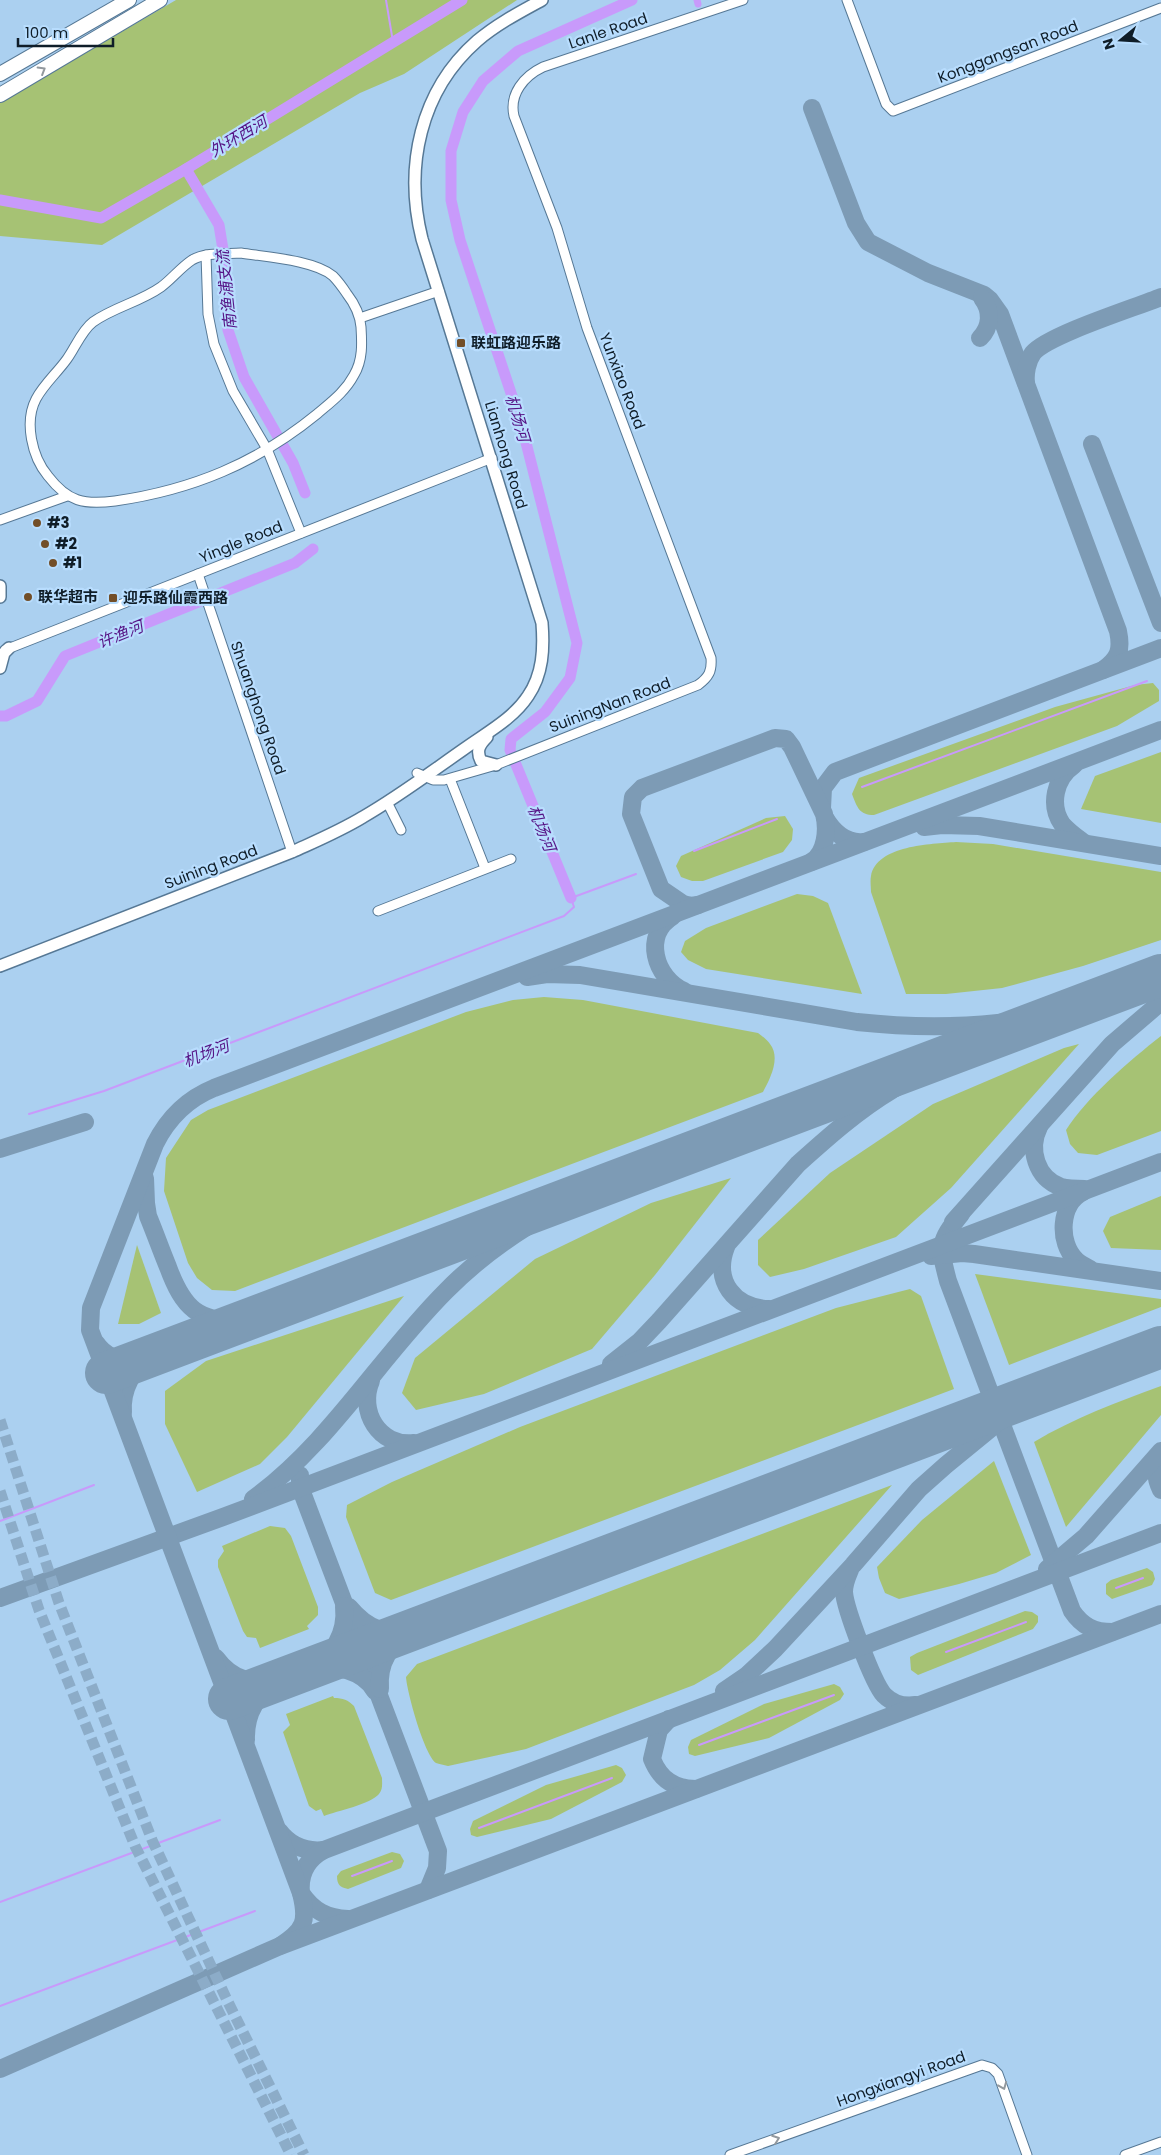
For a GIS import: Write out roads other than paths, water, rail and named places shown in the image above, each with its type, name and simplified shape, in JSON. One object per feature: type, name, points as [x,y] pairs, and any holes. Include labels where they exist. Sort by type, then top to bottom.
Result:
[{"type":"highway","points":[[0,74],[129,0]]},
{"type":"highway","points":[[0,95],[160,0]]},
{"type":"main road","points":[[432,92],[448,62],[474,35],[528,0]]},
{"type":"main road","points":[[432,92],[478,40],[505,21],[542,0]]},
{"type":"main road","name":"Lianhong Road","points":[[420,775],[513,704],[522,692],[535,661],[537,644],[535,624],[489,459],[417,219],[414,180],[415,161],[422,126],[432,92]]},
{"type":"main road","name":"Lianhong Road","points":[[420,775],[505,720],[518,709],[532,688],[542,663],[544,644],[542,623],[536,601],[410,221],[408,160],[415,125],[432,92]]},
{"type":"main road","points":[[0,586],[0,596]]},
{"type":"main road","points":[[0,668],[4,650]]},
{"type":"main road","points":[[496,764],[481,761],[478,748],[505,720]]},
{"type":"main road","name":"Suining Road","points":[[0,959],[328,836],[387,802],[420,775]]},
{"type":"main road","name":"Suining Road","points":[[0,966],[290,849],[360,811],[420,775]]},
{"type":"street","name":"Lanle Road","points":[[517,90],[527,77],[543,67],[743,0]]},
{"type":"street","name":"Konggangsan Road","points":[[847,0],[886,104],[893,111],[1161,8]]},
{"type":"street","name":"Yunxiao Road","points":[[517,90],[513,106],[514,116],[558,228],[587,328],[711,658],[712,669],[707,678]]},
{"type":"street","points":[[233,253],[308,264],[332,276],[351,299],[360,318],[362,351],[356,373],[344,392],[288,437],[215,476],[149,496],[89,503],[67,496],[58,490],[44,472],[34,450],[30,426],[35,400],[65,362],[89,325],[107,312],[141,298],[161,287],[194,259],[210,255],[233,253]]},
{"type":"street","points":[[210,255],[208,314],[214,344],[233,391],[268,448],[301,533]]},
{"type":"street","points":[[360,318],[439,291]]},
{"type":"street","name":"Yingle Road","points":[[4,650],[489,459]]},
{"type":"street","points":[[0,520],[67,496]]},
{"type":"street","name":"Shuanghong Road","points":[[198,574],[290,849]]},
{"type":"street","name":"SuiningNan Road","points":[[496,764],[698,685],[707,678]]},
{"type":"street","points":[[420,775],[433,780],[450,779],[496,764]]},
{"type":"street","points":[[450,779],[485,868]]},
{"type":"street","points":[[387,802],[402,830]]},
{"type":"street","points":[[378,912],[511,858]]},
{"type":"street","name":"Hongxiangyi Road","points":[[730,2155],[982,2065],[992,2068],[998,2074],[1028,2155]]},
{"type":"street","points":[[1125,2155],[1161,2142]]},
{"type":"waterway","points":[[386,0],[393,42]]},
{"type":"waterway","name":"外环西河","points":[[0,200],[101,218],[186,169],[462,0]]},
{"type":"waterway","name":"机场河","points":[[571,898],[510,750],[511,739],[545,712],[570,678],[577,643],[521,423],[460,240],[451,200],[451,151],[463,112],[483,81],[518,51],[632,0]]},
{"type":"waterway","points":[[697,0],[698,4]]},
{"type":"waterway","name":"南渔浦支流","points":[[186,169],[219,225],[226,268],[228,330],[244,377],[293,463],[305,493]]},
{"type":"waterway","name":"许渔河","points":[[0,716],[6,716],[37,701],[65,656],[295,563],[313,549]]},
{"type":"waterway","points":[[862,787],[1147,681]]},
{"type":"waterway","points":[[694,851],[777,819]]},
{"type":"waterway","name":"机场河","points":[[29,1114],[104,1091],[564,916],[574,907],[571,898],[636,874]]},
{"type":"waterway","points":[[0,1521],[94,1485]]},
{"type":"waterway","points":[[1116,1588],[1143,1578]]},
{"type":"waterway","points":[[946,1652],[1026,1622]]},
{"type":"waterway","points":[[699,1745],[834,1695]]},
{"type":"waterway","points":[[479,1828],[612,1778]]},
{"type":"waterway","points":[[0,1902],[220,1820]]},
{"type":"waterway","points":[[352,1876],[392,1861]]},
{"type":"waterway","points":[[0,2006],[255,1911]]},
{"type":"tunnel","points":[[0,1420],[59,1603],[152,1840],[227,2000],[304,2155]]},
{"type":"tunnel","points":[[0,1491],[39,1610],[135,1846],[291,2155]]},
{"type":"place","name":"联虹路迎乐路","points":[[461,343]]},
{"type":"place","name":"#3","points":[[37,523]]},
{"type":"place","name":"#2","points":[[45,544]]},
{"type":"place","name":"#1","points":[[53,563]]},
{"type":"place","name":"联华超市","points":[[28,597]]},
{"type":"place","name":"迎乐路仙霞西路","points":[[113,598]]}]
